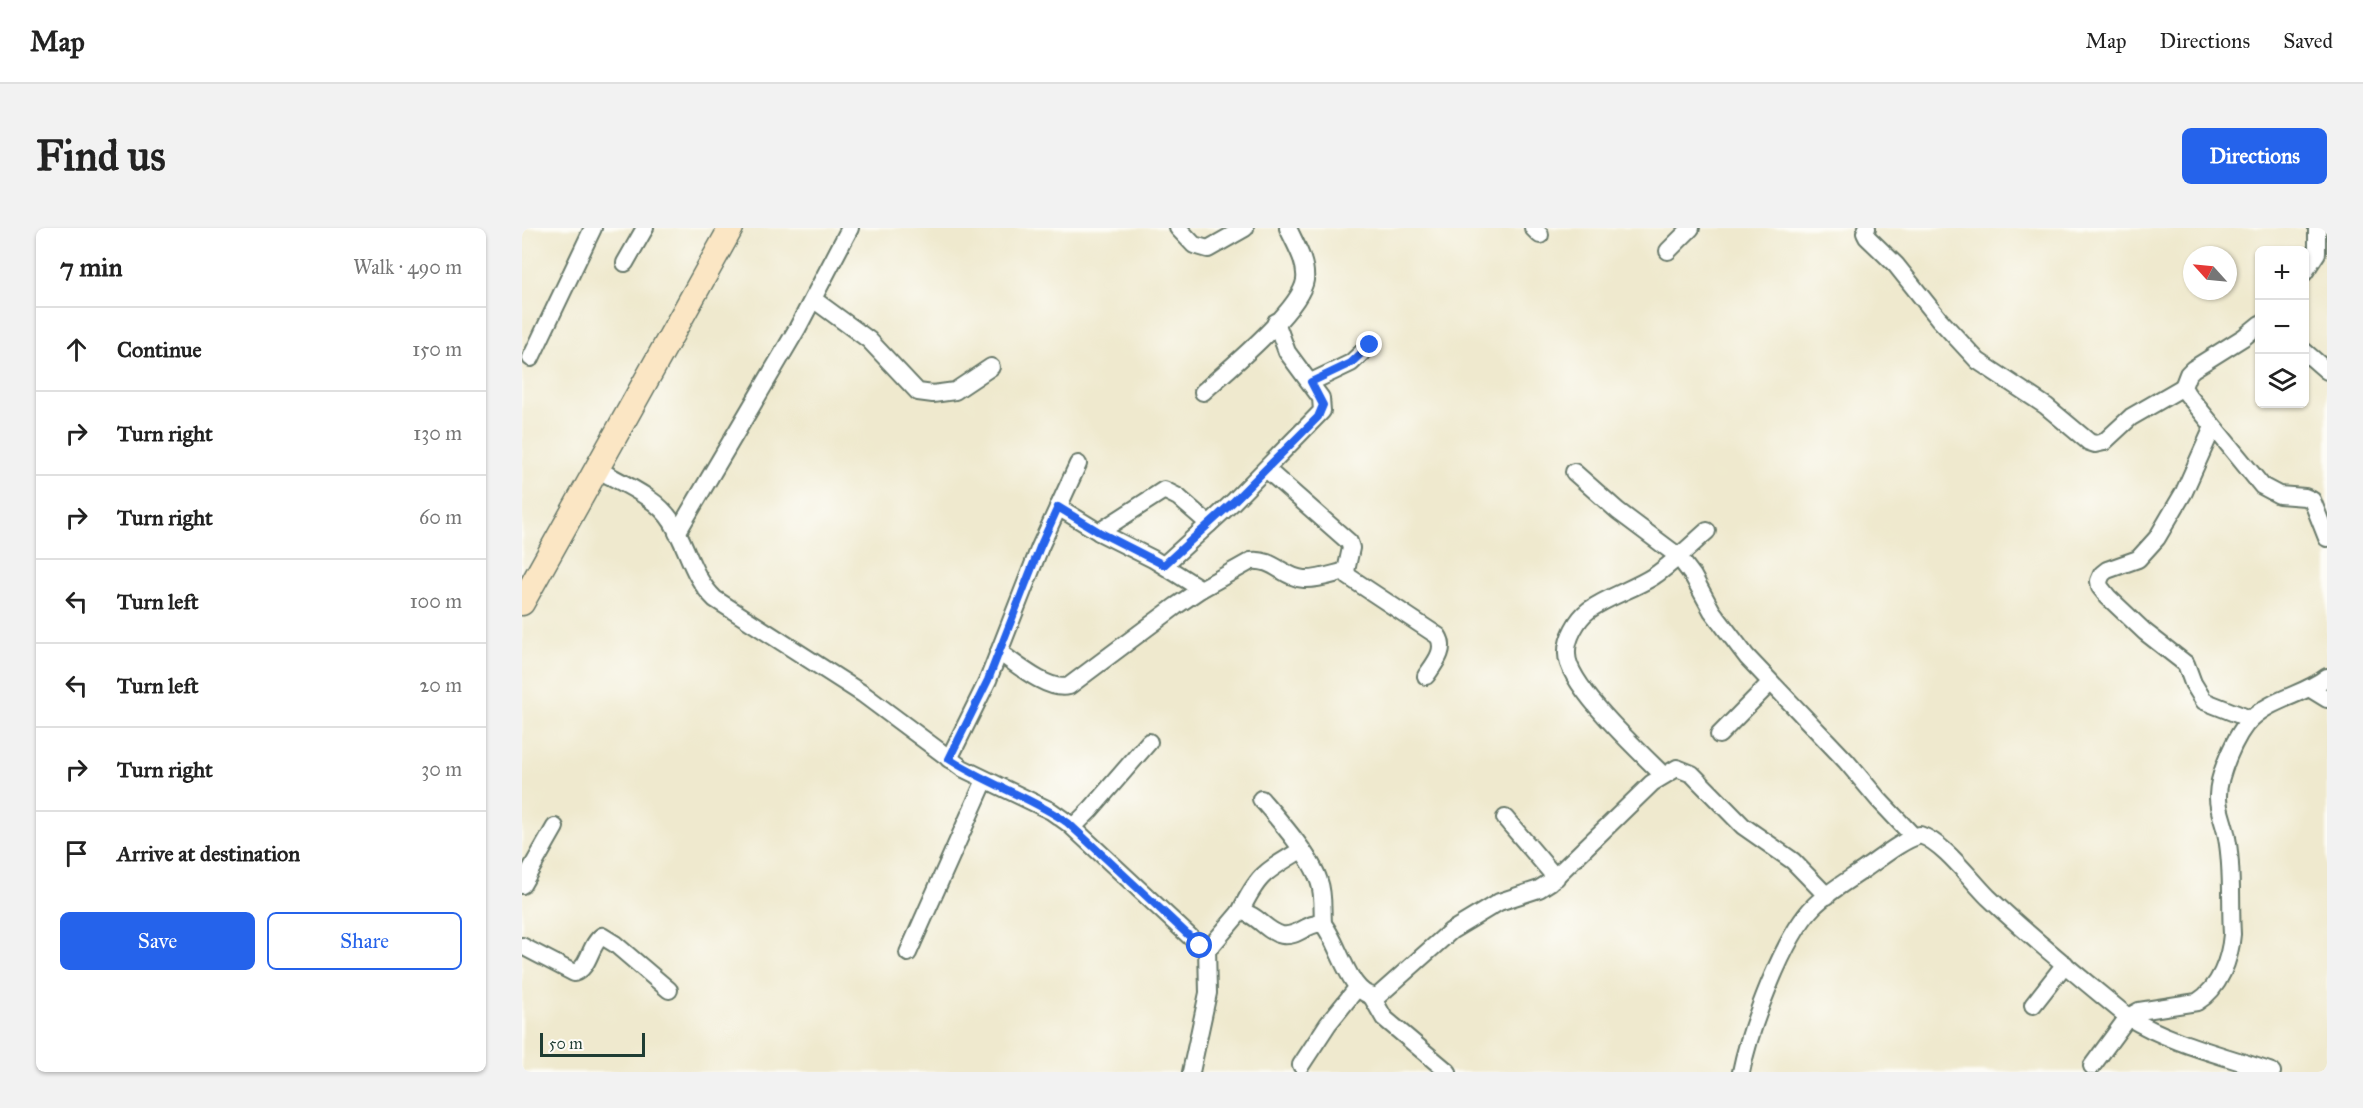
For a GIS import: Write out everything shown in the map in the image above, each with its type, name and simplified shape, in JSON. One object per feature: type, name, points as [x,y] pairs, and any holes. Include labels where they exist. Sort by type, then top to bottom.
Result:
[{"type":"main road","points":[[522,603],[731,228]]},
{"type":"street","points":[[531,358],[593,228]]},
{"type":"street","points":[[625,263],[645,228]]},
{"type":"street","points":[[677,533],[813,299],[850,228]]},
{"type":"street","points":[[1178,228],[1194,245],[1208,249],[1245,228]]},
{"type":"street","points":[[1203,392],[1276,322],[1300,292],[1305,269],[1288,228]]},
{"type":"street","points":[[1668,251],[1691,228]]},
{"type":"street","points":[[1867,228],[1865,233],[1867,237],[1896,265],[1939,319],[1978,361],[2046,406],[2089,442],[2095,444],[2104,442],[2131,417],[2183,387],[2188,374],[2193,369],[2255,327]]},
{"type":"street","points":[[2309,265],[2317,253],[2317,228]]},
{"type":"street","points":[[813,299],[868,340],[918,392],[933,394],[955,391],[991,367]]},
{"type":"street","points":[[1164,565],[1266,469],[1322,411],[1321,398],[1287,352],[1276,322]]},
{"type":"street","points":[[1311,382],[1351,363],[1370,345]]},
{"type":"street","points":[[2307,354],[2327,371]]},
{"type":"street","points":[[2183,387],[2262,486],[2279,495],[2305,497],[2312,500],[2327,538]]},
{"type":"street","points":[[2213,427],[2175,510],[2157,538],[2138,559],[2107,570],[2098,580],[2100,588],[2108,597],[2186,664],[2204,700],[2250,719]]},
{"type":"street","points":[[949,759],[999,652],[1040,547],[1078,464]]},
{"type":"street","points":[[597,469],[657,506],[672,522],[697,578],[715,599],[871,699],[949,759],[986,780],[1052,811],[1073,827],[1193,940],[1207,947]]},
{"type":"street","points":[[1266,469],[1349,542],[1351,548],[1346,571]]},
{"type":"street","points":[[1574,472],[1618,511],[1678,556],[1693,576],[1713,611],[1747,657],[1846,760],[1878,799],[1914,837]]},
{"type":"street","points":[[1099,532],[1164,490],[1178,497],[1209,524]]},
{"type":"street","points":[[1058,507],[1099,532],[1164,565],[1201,589]]},
{"type":"street","points":[[1663,775],[1615,726],[1581,686],[1566,655],[1574,629],[1589,610],[1654,576],[1707,531]]},
{"type":"street","points":[[999,652],[1047,684],[1062,688],[1069,686],[1201,589],[1251,561],[1260,560],[1270,563],[1293,576],[1304,579],[1346,571]]},
{"type":"street","points":[[1346,571],[1357,583],[1438,636],[1442,648],[1426,676]]},
{"type":"street","points":[[2092,1066],[2128,1017],[2139,1011],[2197,1002],[2205,997],[2215,985],[2231,949],[2232,934],[2228,838],[2217,800],[2218,787],[2236,741],[2250,719],[2268,706],[2309,688],[2327,677]]},
{"type":"street","points":[[1719,735],[1770,683]]},
{"type":"street","points":[[2309,688],[2327,699]]},
{"type":"street","points":[[1073,827],[1149,742]]},
{"type":"street","points":[[1301,1065],[1328,1024],[1365,992],[1384,993],[1451,932],[1498,902],[1539,889],[1556,878],[1630,802],[1663,775],[1677,768],[1692,774],[1743,826],[1793,861],[1827,896]]},
{"type":"street","points":[[908,953],[986,780]]},
{"type":"street","points":[[1261,800],[1314,869],[1320,881],[1323,924],[1365,992],[1384,1018],[1437,1069]]},
{"type":"street","points":[[1505,818],[1556,878]]},
{"type":"street","points":[[522,885],[555,826]]},
{"type":"street","points":[[1741,1072],[1762,1002],[1784,953],[1803,919],[1815,905],[1827,896],[1920,835],[1928,837],[1938,845],[1988,897],[2128,1017],[2174,1040],[2272,1072]]},
{"type":"street","points":[[1207,947],[1220,938],[1240,912],[1252,886],[1260,877],[1301,850]]},
{"type":"street","points":[[1240,912],[1250,914],[1276,934],[1285,936],[1293,935],[1317,923],[1323,924]]},
{"type":"street","points":[[522,946],[566,971],[574,973],[579,972],[584,966],[597,940],[602,936],[615,944],[669,990]]},
{"type":"street","points":[[1191,1072],[1208,993],[1207,947]]},
{"type":"street","points":[[2033,1005],[2065,964]]},
{"type":"route","points":[[1200,946],[1099,851],[1052,811],[975,775],[949,759],[988,680],[1058,507],[1099,532],[1164,565],[1233,502],[1318,417],[1323,405],[1311,382],[1351,363],[1370,345]]}]
